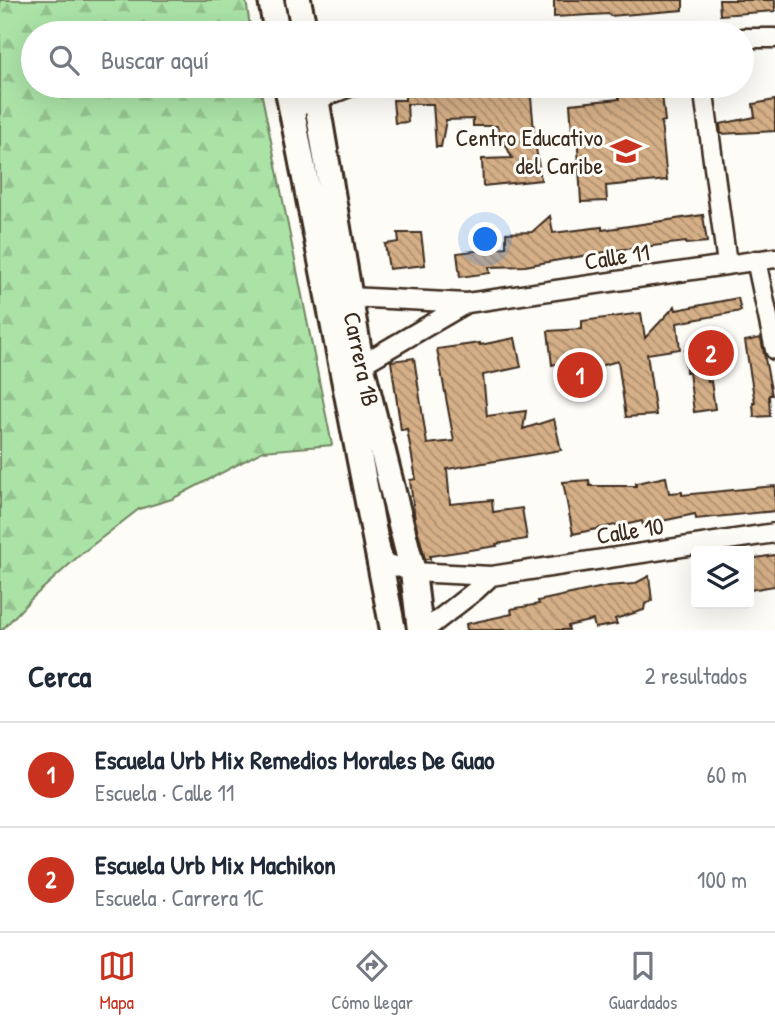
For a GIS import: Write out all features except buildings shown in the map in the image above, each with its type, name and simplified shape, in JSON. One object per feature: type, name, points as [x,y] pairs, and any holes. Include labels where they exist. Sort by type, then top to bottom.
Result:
[{"type":"street","points":[[271,0],[275,21]]},
{"type":"street","points":[[298,0],[302,21]]},
{"type":"street","points":[[754,38],[775,38]]},
{"type":"street","name":"Carrera 1B","points":[[290,98],[339,299],[393,630]]},
{"type":"street","name":"Carrera 1B","points":[[317,98],[339,299]]},
{"type":"street","points":[[705,98],[727,264]]},
{"type":"street","name":"Calle 11","points":[[467,303],[775,258]]},
{"type":"street","points":[[756,260],[775,349]]},
{"type":"street","points":[[339,299],[467,303]]},
{"type":"street","points":[[352,370],[467,303]]},
{"type":"street","name":"Carrera 1B","points":[[352,370],[413,572],[423,630]]},
{"type":"street","name":"Calle 10","points":[[380,561],[413,572],[491,576],[775,533]]},
{"type":"street","points":[[423,630],[491,576]]},
{"type":"green space","points":[[0,0],[246,0],[249,21],[21,21],[21,98],[262,98],[332,445],[263,451],[172,499],[139,509],[81,554],[0,630]]},
{"type":"place","name":"Centro Educativo del Caribe","points":[[626,151]]},
{"type":"place","name":"Escuela Urb Mix Machikon","points":[[711,353]]},
{"type":"place","name":"Escuela Urb Mix Remedios Morales De Guao","points":[[580,375]]}]
